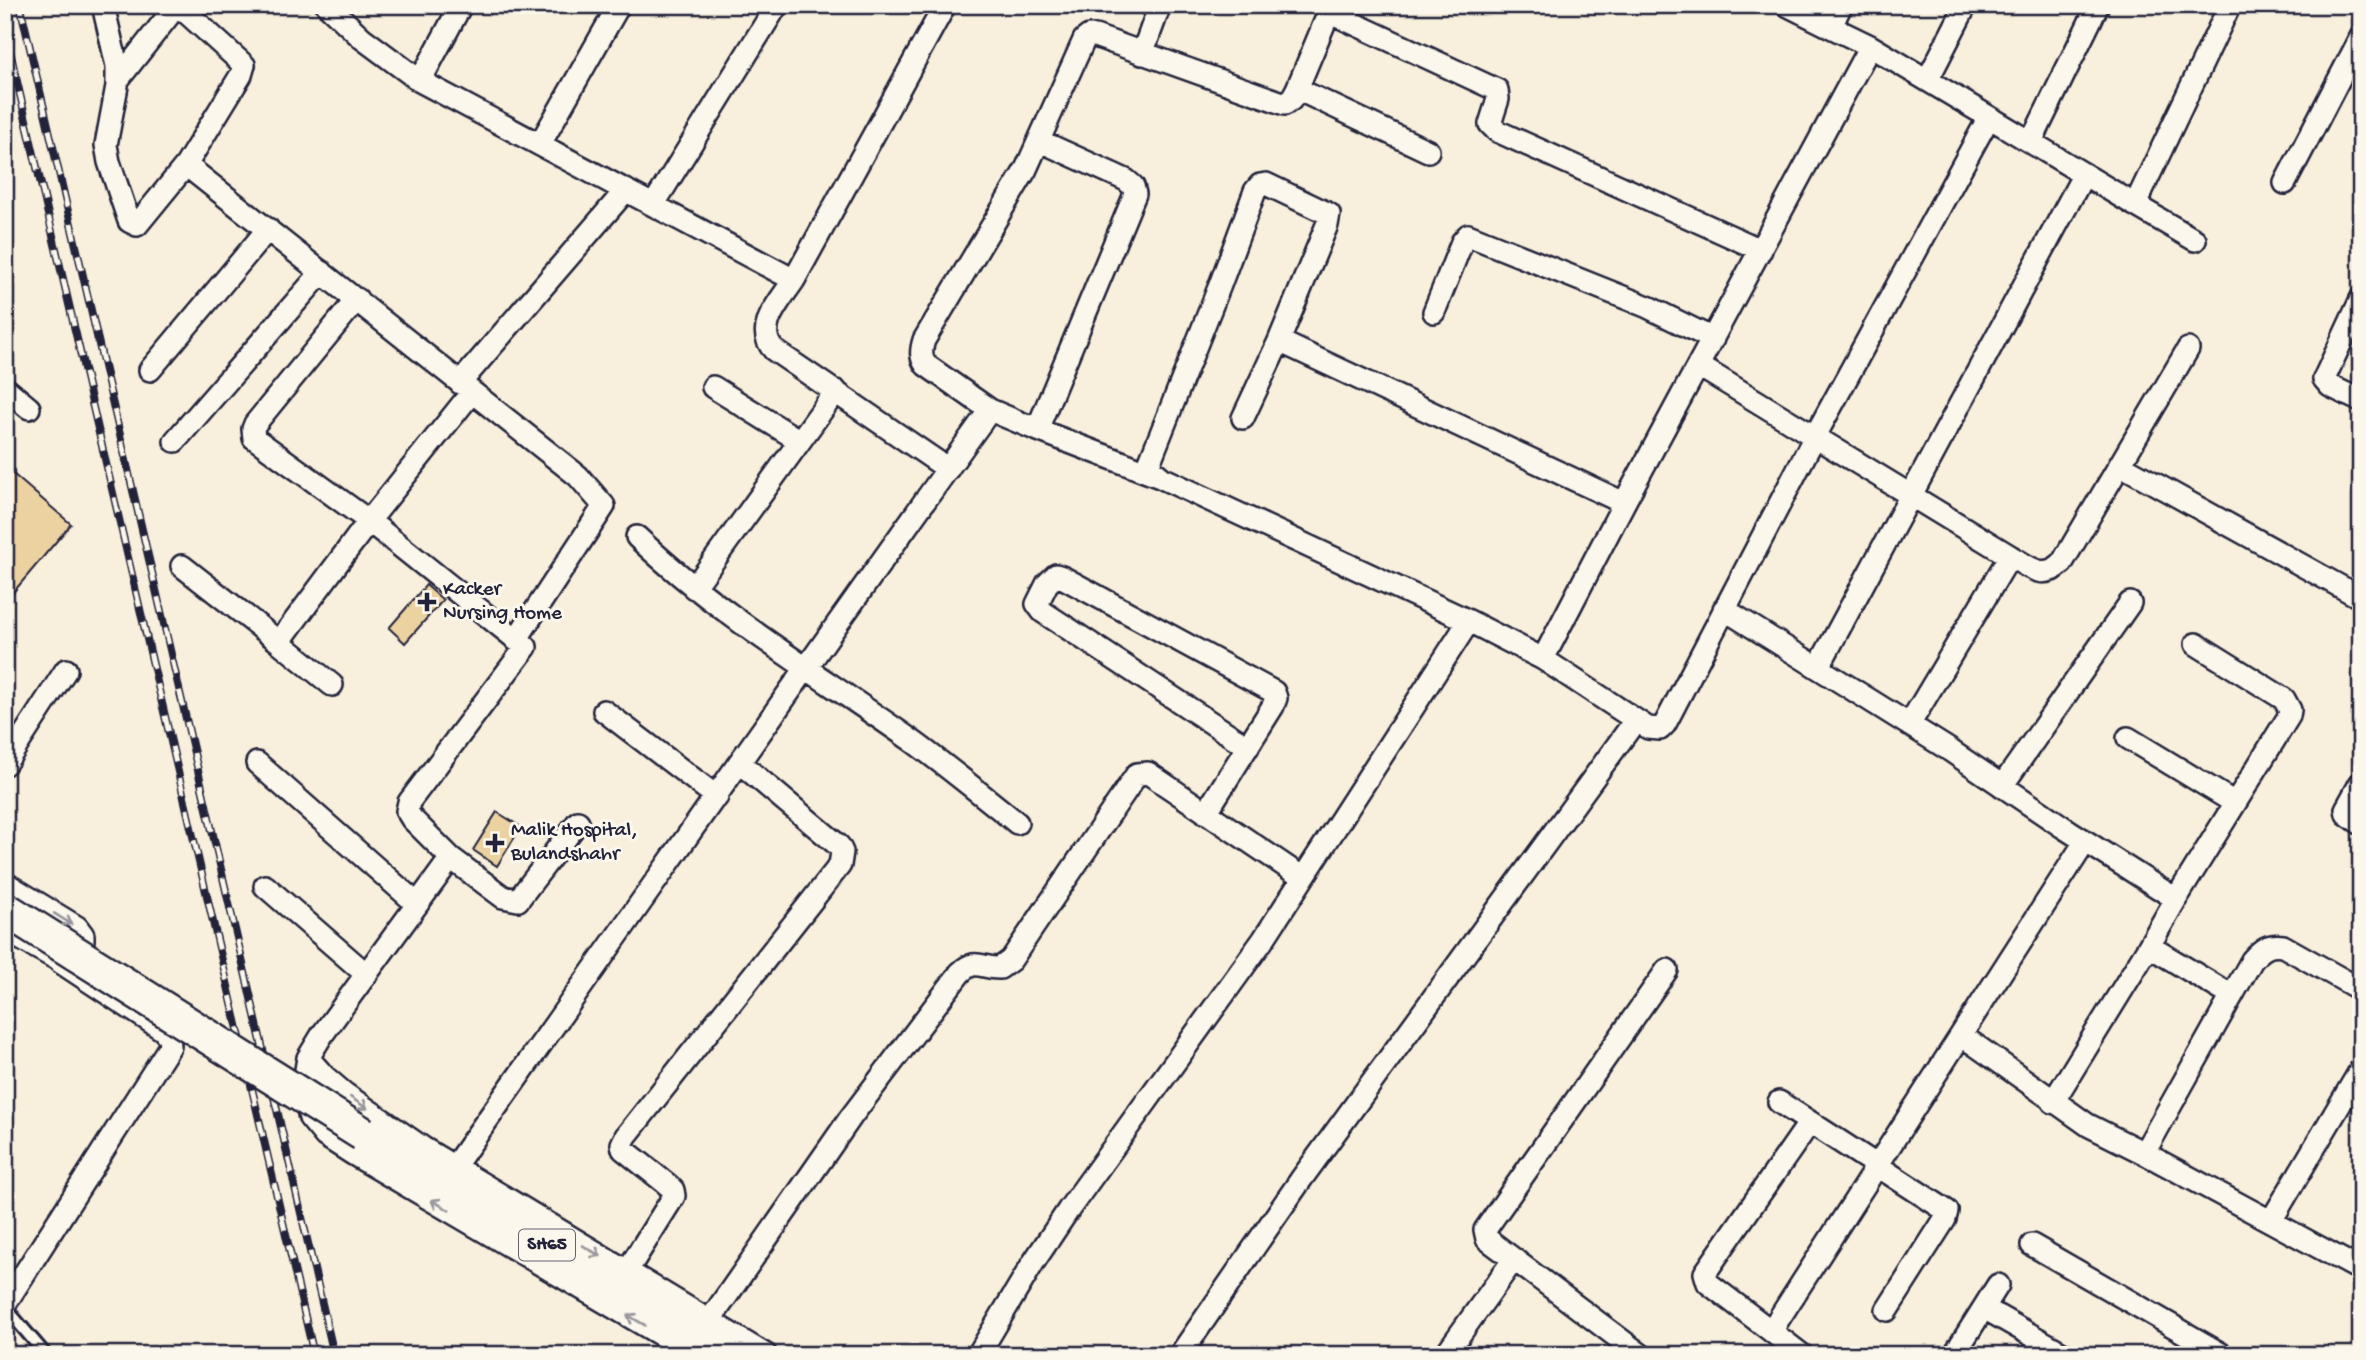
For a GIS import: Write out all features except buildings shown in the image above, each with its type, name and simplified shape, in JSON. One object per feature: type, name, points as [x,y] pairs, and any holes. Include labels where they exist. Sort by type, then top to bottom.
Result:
[{"type":"main road","name":"SH65","points":[[5,909],[363,1134],[731,1355]]},
{"type":"street","points":[[103,5],[117,66],[106,145],[129,221],[132,225],[137,225],[186,166],[244,70],[244,65],[178,5],[117,81]]},
{"type":"street","points":[[327,5],[362,38],[420,81],[794,280]]},
{"type":"street","points":[[420,81],[461,5]]},
{"type":"street","points":[[540,144],[619,5]]},
{"type":"street","points":[[654,204],[777,5]]},
{"type":"street","points":[[945,5],[794,280],[769,319],[765,332],[768,343],[774,350],[948,469]]},
{"type":"street","points":[[1142,54],[1160,5]]},
{"type":"street","points":[[1787,5],[1870,46],[1928,79],[2195,240]]},
{"type":"street","points":[[1831,27],[1841,5]]},
{"type":"street","points":[[1928,79],[1966,5]]},
{"type":"street","points":[[2031,142],[2098,5]]},
{"type":"street","points":[[2135,205],[2230,5]]},
{"type":"street","points":[[1761,250],[1497,131],[1490,124],[1498,99],[1497,90],[1330,9],[1292,100],[1285,104],[1089,36],[1084,40],[1026,169],[924,340],[922,359],[926,365],[990,410],[1162,478],[1469,621],[1543,659],[1635,721],[1654,730],[1660,729],[1814,438],[1989,117]]},
{"type":"street","points":[[2285,183],[2361,37]]},
{"type":"street","points":[[1543,659],[1870,46]]},
{"type":"street","points":[[1297,89],[1428,151]]},
{"type":"street","points":[[1033,428],[1041,420],[1135,194],[1133,186],[1126,180],[1040,141]]},
{"type":"street","points":[[186,166],[578,476],[604,506],[516,640]]},
{"type":"street","points":[[1819,666],[2084,174]]},
{"type":"street","points":[[1162,478],[1150,468],[1150,461],[1255,191],[1260,185],[1266,184],[1329,214],[1328,225],[1243,418]]},
{"type":"street","points":[[279,642],[466,387],[626,190]]},
{"type":"street","points":[[150,370],[268,229]]},
{"type":"street","points":[[1434,312],[1462,243],[1468,235],[1648,307],[1713,339]]},
{"type":"street","points":[[175,441],[322,272]]},
{"type":"street","points":[[357,299],[255,424],[252,434],[369,521],[526,647],[409,802],[407,811],[451,858],[503,897],[518,900],[578,822]]},
{"type":"street","points":[[2361,299],[2324,379],[2330,386],[2361,401]]},
{"type":"street","points":[[1279,341],[1624,503]]},
{"type":"street","points":[[1699,366],[2010,556],[2038,571],[2048,573],[2062,563],[2188,349]]},
{"type":"street","points":[[713,387],[800,441]]},
{"type":"street","points":[[5,388],[29,408]]},
{"type":"street","points":[[694,588],[836,391]]},
{"type":"street","points":[[454,1167],[805,667],[990,410]]},
{"type":"street","points":[[2121,465],[2361,598]]},
{"type":"street","points":[[637,537],[694,588],[913,741],[1017,822]]},
{"type":"street","points":[[1909,725],[2010,556]]},
{"type":"street","points":[[182,566],[332,685]]},
{"type":"street","points":[[1206,813],[1248,747],[1273,706],[1276,698],[1274,692],[1062,577],[1056,575],[1051,579],[1037,604],[1044,612],[1248,747]]},
{"type":"street","points":[[2002,786],[2130,603]]},
{"type":"street","points":[[1724,608],[1819,666],[2176,899]]},
{"type":"street","points":[[978,1355],[1069,1209],[1233,985],[1469,621]]},
{"type":"street","points":[[2053,1102],[2289,716],[2290,709],[2284,699],[2196,644]]},
{"type":"street","points":[[5,764],[66,670]]},
{"type":"street","points":[[604,711],[716,797]]},
{"type":"street","points":[[1180,1355],[1303,1178],[1635,721]]},
{"type":"street","points":[[2128,738],[2235,803]]},
{"type":"street","points":[[627,1272],[674,1196],[668,1185],[623,1149],[626,1136],[831,876],[842,858],[839,846],[740,763]]},
{"type":"street","points":[[257,764],[417,904]]},
{"type":"street","points":[[710,1320],[850,1117],[960,973],[977,963],[1000,968],[1011,960],[1137,774],[1148,773],[1303,878]]},
{"type":"street","points":[[2361,782],[2346,808],[2347,814],[2361,824]]},
{"type":"street","points":[[1771,1331],[2085,842]]},
{"type":"street","points":[[451,858],[308,1058],[303,1088],[310,1118],[325,1136],[695,1355]]},
{"type":"street","points":[[5,883],[77,927],[83,935],[83,941],[70,962],[60,962]]},
{"type":"street","points":[[265,886],[366,974]]},
{"type":"street","points":[[5,930],[60,962],[163,1030],[169,1037],[170,1046],[5,1306]]},
{"type":"street","points":[[2144,1153],[2252,960],[2262,949],[2273,945],[2283,946],[2361,990]]},
{"type":"street","points":[[2149,946],[2232,996]]},
{"type":"street","points":[[1642,1355],[1485,1235],[1487,1225],[1667,970]]},
{"type":"street","points":[[1961,1035],[2088,1125],[2361,1270]]},
{"type":"street","points":[[308,1058],[345,1094],[454,1167],[766,1355]]},
{"type":"street","points":[[2271,1221],[2361,1069]]},
{"type":"street","points":[[1779,1102],[1943,1208],[1947,1215],[1887,1310]]},
{"type":"street","points":[[1802,1355],[1708,1283],[1705,1273],[1810,1122]]},
{"type":"street","points":[[2032,1245],[2223,1355]]},
{"type":"street","points":[[1445,1355],[1514,1259]]},
{"type":"street","points":[[1954,1355],[1998,1285]]},
{"type":"street","points":[[1984,1308],[2066,1355]]},
{"type":"lane","points":[[5,1306],[46,1355]]},
{"type":"railway","points":[[20,5],[334,1355]]},
{"type":"railway","points":[[5,30],[314,1355]]},
{"type":"place","name":"Kacker Nursing Home","points":[[427,602]]},
{"type":"place","name":"Malik Hospital, Bulandshahr","points":[[495,843]]}]
